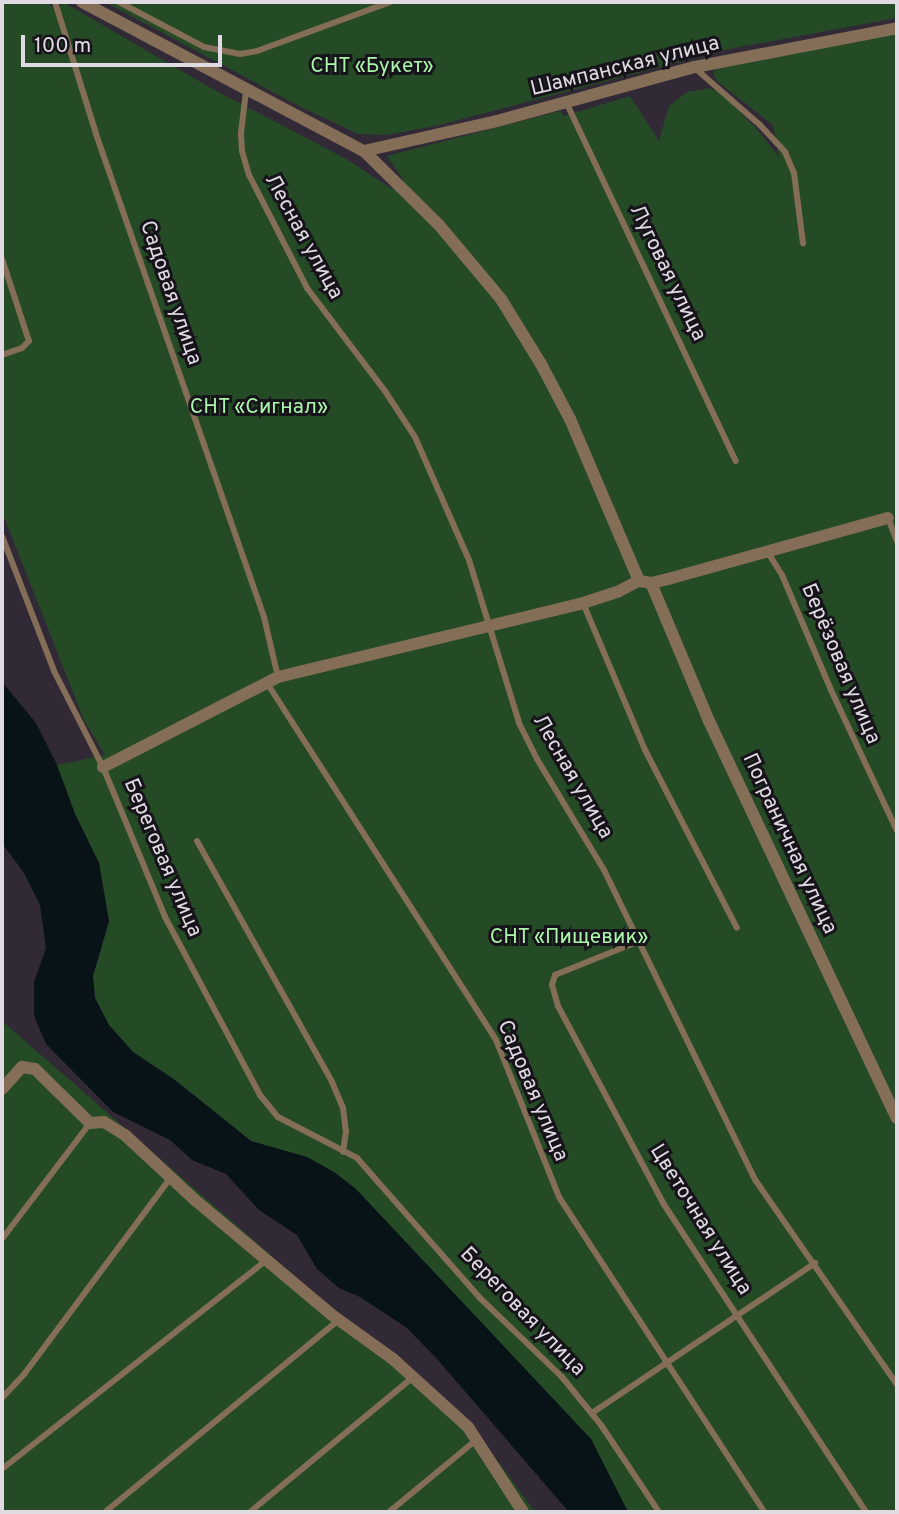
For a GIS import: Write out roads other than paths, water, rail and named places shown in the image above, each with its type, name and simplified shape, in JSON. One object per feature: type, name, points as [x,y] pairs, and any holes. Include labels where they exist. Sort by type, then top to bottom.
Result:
[{"type":"street","name":"Пограничная улица","points":[[82,2],[364,151],[439,225],[501,299],[570,419],[897,1118]]},
{"type":"street","name":"Шампанская улица","points":[[364,151],[496,121],[565,100],[695,67],[897,28]]},
{"type":"street","points":[[103,767],[273,680],[583,603],[645,582],[888,518]]},
{"type":"street","points":[[2,1089],[22,1067],[35,1069],[90,1123],[104,1122],[125,1135],[267,1260],[413,1377],[468,1427],[523,1512]]},
{"type":"lane","name":"Садовая улица","points":[[55,2],[96,134],[264,617],[273,680],[496,1040],[559,1197],[764,1512]]},
{"type":"lane","points":[[119,2],[204,47],[240,54],[257,51],[390,2]]},
{"type":"lane","points":[[695,67],[760,125],[785,152],[794,173],[803,243]]},
{"type":"lane","name":"Лесная улица","points":[[246,91],[241,133],[249,175],[307,288],[386,391],[415,436],[468,559],[519,723],[537,759],[604,870],[756,1181],[897,1385]]},
{"type":"lane","name":"Луговая улица","points":[[565,100],[736,461]]},
{"type":"lane","points":[[2,259],[29,341],[22,348],[2,355]]},
{"type":"lane","points":[[888,518],[897,541]]},
{"type":"lane","name":"Береговая улица","points":[[2,536],[54,671],[103,767],[165,917],[260,1095],[278,1117],[357,1158],[480,1298],[562,1377],[592,1413],[659,1512]]},
{"type":"lane","name":"Берёзовая улица","points":[[766,550],[782,575],[831,690],[897,831]]},
{"type":"lane","points":[[583,603],[645,750],[737,928]]},
{"type":"lane","name":"Береговая улица","points":[[197,841],[332,1082],[343,1108],[346,1131],[343,1152]]},
{"type":"lane","name":"Цветочная улица","points":[[637,942],[555,975],[553,993],[663,1203],[866,1512]]},
{"type":"lane","points":[[2,1238],[90,1123]]},
{"type":"lane","points":[[2,1398],[25,1373],[170,1177]]},
{"type":"lane","points":[[2,1469],[267,1260]]},
{"type":"lane","points":[[592,1413],[664,1362],[815,1263]]},
{"type":"lane","points":[[105,1512],[339,1320]]},
{"type":"lane","points":[[250,1512],[413,1377]]},
{"type":"lane","points":[[389,1512],[476,1440]]},
{"type":"park label","name":"СНТ «Букет»","points":[[372,67]]},
{"type":"park label","name":"СНТ «Сигнал»","points":[[259,408]]},
{"type":"park label","name":"СНТ «Пищевик»","points":[[569,938]]}]
